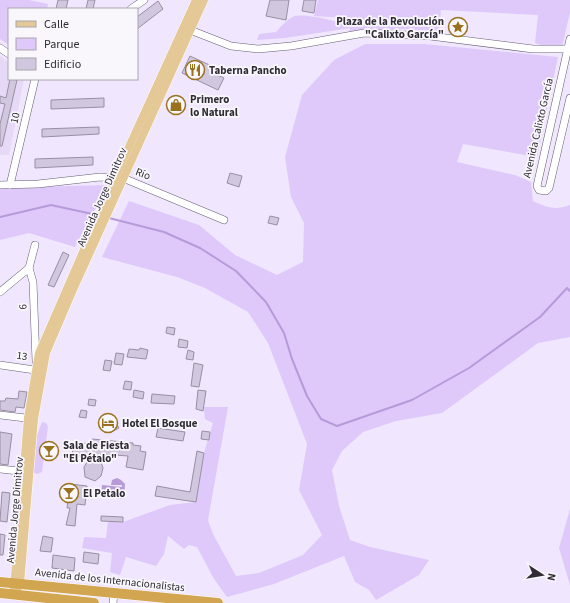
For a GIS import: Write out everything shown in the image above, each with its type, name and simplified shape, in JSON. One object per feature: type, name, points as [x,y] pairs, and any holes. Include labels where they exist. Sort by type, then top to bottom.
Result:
[{"type":"highway","name":"Avenida de los Internacionalistas","points":[[0,582],[16,583],[114,598],[218,603]]},
{"type":"highway","points":[[0,592],[94,603]]},
{"type":"main road","name":"Avenida Jorge Dimitrov","points":[[14,594],[31,419],[43,340],[105,210],[186,28],[201,0]]},
{"type":"street","points":[[132,8],[144,0]]},
{"type":"street","points":[[186,28],[230,46],[258,49],[292,46],[364,33],[430,36],[533,49],[569,49]]},
{"type":"street","name":"Avenida Calixto García","points":[[570,39],[569,49],[537,186],[539,190],[546,191],[550,188],[570,98]]},
{"type":"street","name":"10","points":[[10,185],[35,80]]},
{"type":"street","name":"Río","points":[[0,185],[38,184],[100,177],[119,178],[224,220]]},
{"type":"street","name":"6","points":[[35,245],[29,268],[33,282],[39,370]]},
{"type":"street","points":[[0,292],[29,268]]},
{"type":"street","name":"13","points":[[0,365],[39,370]]},
{"type":"street","points":[[0,415],[31,419]]},
{"type":"street","points":[[0,469],[26,472]]},
{"type":"shaded area","points":[[0,56],[8,62],[8,80],[24,80],[9,155],[0,155]]},
{"type":"shaded area","points":[[117,478],[125,484],[124,499],[101,497],[102,485],[122,487],[122,485],[111,485],[112,480]]},
{"type":"green space","points":[[0,0],[29,0],[48,4],[47,8],[8,8],[8,44],[0,39]]},
{"type":"green space","name":"Plaza de la Revolución \"Calixto García\"","points":[[318,0],[570,0],[570,12],[561,52],[535,43],[538,15],[441,10],[439,32],[405,29],[349,33],[350,28],[285,38],[257,40],[259,34],[276,32],[292,17],[300,15],[350,25],[351,20],[347,18],[314,16]]},
{"type":"green space","points":[[365,44],[424,44],[558,57],[537,157],[463,144],[457,162],[515,175],[531,182],[533,201],[542,205],[551,208],[560,208],[570,205],[570,337],[538,343],[442,413],[396,421],[363,432],[342,451],[332,470],[339,506],[350,540],[370,547],[429,560],[419,575],[376,600],[369,590],[355,582],[344,556],[274,584],[227,597],[214,579],[197,547],[189,545],[184,549],[168,536],[164,554],[156,566],[126,557],[120,575],[110,572],[112,553],[82,548],[84,537],[106,538],[108,522],[123,522],[170,505],[196,502],[204,453],[213,423],[205,419],[204,407],[228,407],[208,520],[213,534],[236,576],[259,573],[303,555],[322,535],[299,490],[307,444],[268,343],[248,312],[205,288],[177,277],[102,257],[129,201],[199,225],[235,255],[277,275],[303,262],[304,223],[291,197],[285,157],[302,95],[334,60]]},
{"type":"green space","points":[[108,185],[75,247],[29,233],[0,240],[0,188]]},
{"type":"green space","points":[[42,422],[46,423],[48,426],[42,472],[37,474],[33,472],[37,435]]},
{"type":"green space","points":[[570,509],[570,585],[559,548]]},
{"type":"building","points":[[58,0],[68,0],[66,8],[56,8]]},
{"type":"building","points":[[88,0],[95,0],[93,8],[86,8]]},
{"type":"building","points":[[270,0],[289,0],[286,20],[266,16]]},
{"type":"building","points":[[304,0],[316,0],[314,13],[302,11]]},
{"type":"building","points":[[158,1],[163,9],[138,28],[138,16]]},
{"type":"building","points":[[190,56],[216,68],[215,74],[224,78],[218,90],[182,73]]},
{"type":"building","points":[[10,80],[17,80],[2,146],[0,146],[0,124],[5,104],[0,103],[0,96],[6,98]]},
{"type":"building","points":[[104,98],[104,107],[51,109],[51,100]]},
{"type":"building","points":[[99,127],[99,134],[42,137],[42,129]]},
{"type":"building","points":[[93,157],[93,165],[35,168],[35,159]]},
{"type":"building","points":[[230,173],[242,176],[239,187],[227,183]]},
{"type":"building","points":[[270,216],[279,218],[277,225],[268,223]]},
{"type":"building","points":[[63,252],[69,255],[54,287],[48,285]]},
{"type":"building","points":[[167,327],[175,328],[174,335],[166,333]]},
{"type":"building","points":[[179,339],[188,341],[187,348],[178,347]]},
{"type":"building","points":[[140,348],[148,350],[146,359],[127,357],[129,349],[139,350]]},
{"type":"building","points":[[188,350],[194,352],[193,360],[186,359]]},
{"type":"building","points":[[116,353],[124,354],[122,365],[114,364]]},
{"type":"building","points":[[105,360],[112,361],[110,371],[103,370]]},
{"type":"building","points":[[194,363],[203,365],[199,387],[191,386]]},
{"type":"building","points":[[125,381],[132,382],[131,390],[123,389]]},
{"type":"building","points":[[134,390],[144,392],[143,399],[133,397]]},
{"type":"building","points":[[198,390],[206,391],[203,411],[196,409]]},
{"type":"building","points":[[19,391],[27,392],[24,408],[16,407],[15,412],[0,410],[0,401],[5,401],[6,398],[18,399]]},
{"type":"building","points":[[152,394],[175,396],[174,404],[151,403]]},
{"type":"building","points":[[89,399],[96,400],[95,406],[88,405]]},
{"type":"building","points":[[81,410],[87,411],[86,418],[79,417]]},
{"type":"building","points":[[115,421],[119,428],[113,431],[109,425]]},
{"type":"building","points":[[158,428],[185,432],[183,441],[156,437]]},
{"type":"building","points":[[202,431],[210,432],[209,440],[201,439]]},
{"type":"building","points":[[0,432],[12,434],[8,465],[0,464]]},
{"type":"building","points":[[92,439],[133,443],[133,445],[141,446],[140,451],[146,452],[143,470],[126,467],[128,456],[101,454],[100,459],[103,468],[101,476],[95,481],[85,477],[84,467],[90,457],[72,455],[74,442],[91,444]]},
{"type":"building","points":[[197,451],[204,453],[196,502],[155,496],[157,486],[190,492]]},
{"type":"building","points":[[70,484],[87,486],[85,505],[77,504],[75,526],[66,525],[70,508],[67,508]]},
{"type":"building","points":[[2,492],[10,493],[7,522],[0,521]]},
{"type":"building","points":[[101,516],[123,517],[123,522],[101,521]]},
{"type":"building","points":[[0,534],[5,535],[3,555],[0,555]]},
{"type":"building","points":[[43,536],[53,538],[51,552],[40,551]]},
{"type":"building","points":[[84,552],[99,554],[98,564],[83,562]]},
{"type":"building","points":[[53,555],[75,558],[74,571],[52,568]]},
{"type":"waterway","points":[[0,217],[51,205],[97,215]]},
{"type":"waterway","points":[[109,218],[164,232],[200,248],[236,271],[266,302],[284,333],[292,359],[307,396],[321,419],[337,426],[412,400],[469,368],[540,317],[567,288],[570,291]]},
{"type":"place","name":"Plaza de la Revolución \"Calixto García\"","points":[[458,27]]},
{"type":"place","name":"Taberna Pancho","points":[[195,70]]},
{"type":"place","name":"Primero lo Natural","points":[[176,105]]},
{"type":"place","name":"Hotel El Bosque","points":[[108,423]]},
{"type":"place","name":"Sala de Fiesta \"El Pétalo\"","points":[[49,451]]},
{"type":"place","name":"El Petalo","points":[[69,493]]}]
